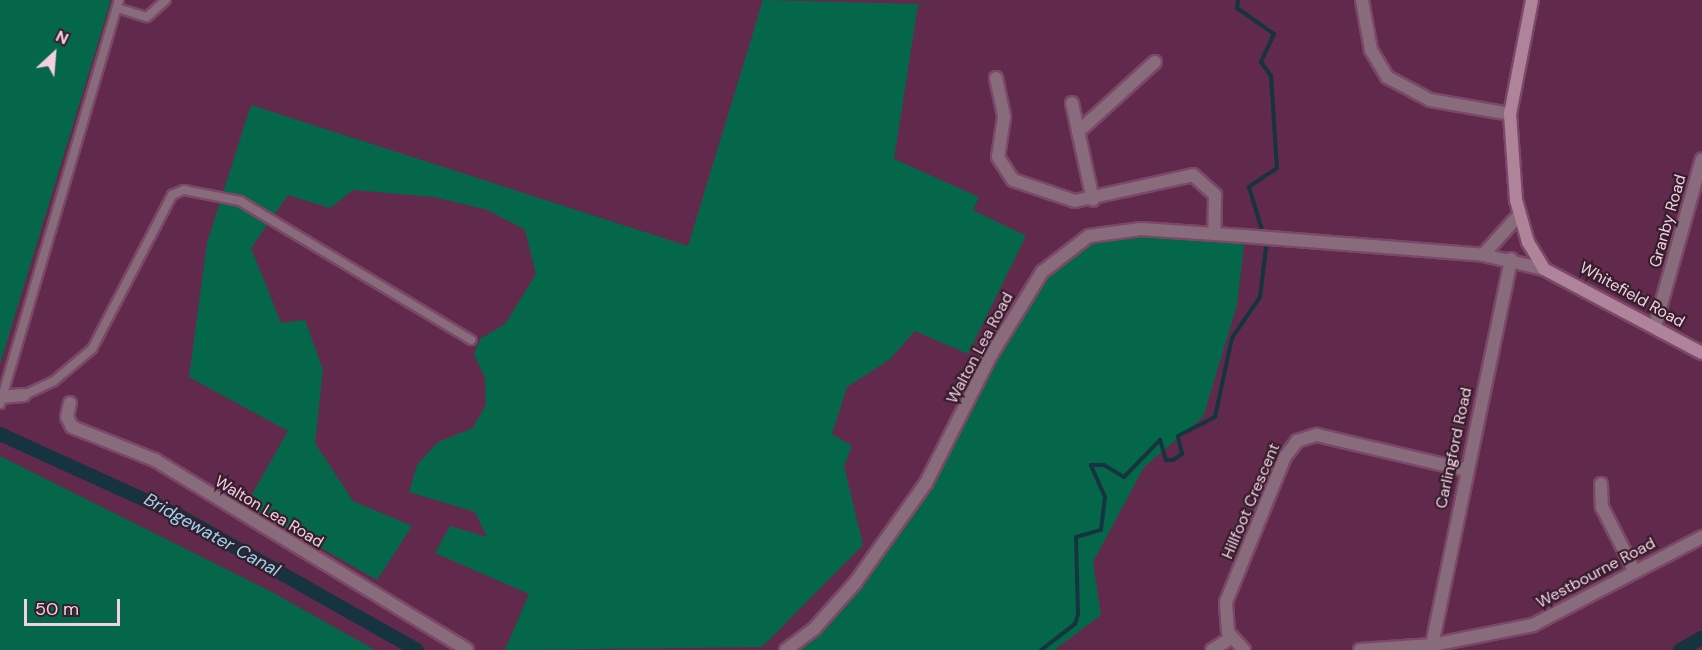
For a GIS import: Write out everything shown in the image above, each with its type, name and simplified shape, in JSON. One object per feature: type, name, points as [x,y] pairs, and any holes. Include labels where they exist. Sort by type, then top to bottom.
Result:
[{"type":"street","points":[[1362,0],[1371,50],[1387,76],[1430,100],[1510,114]]},
{"type":"street","points":[[1532,0],[1510,114],[1519,215],[1544,269]]},
{"type":"street","points":[[1078,132],[1155,62]]},
{"type":"street","points":[[996,78],[1004,117],[998,157],[1006,175],[1058,199],[1093,200],[1193,175],[1215,195],[1214,234]]},
{"type":"street","points":[[1072,103],[1093,200]]},
{"type":"street","name":"Granby Road","points":[[1655,326],[1700,174],[1702,159]]},
{"type":"street","points":[[1483,255],[1519,215]]},
{"type":"street","name":"Walton Lea Road","points":[[786,650],[814,629],[855,584],[926,483],[991,355],[1042,272],[1067,248],[1109,230],[1214,234],[1483,255],[1511,259],[1544,269]]},
{"type":"street","name":"Carlingford Road","points":[[1432,645],[1511,259]]},
{"type":"street","name":"Whitefield Road","points":[[1544,269],[1702,353]]},
{"type":"street","points":[[1,400],[24,394]]},
{"type":"street","name":"Walton Lea Road","points":[[70,403],[67,417],[72,427],[155,460],[467,650]]},
{"type":"street","name":"Hillfoot Crescent","points":[[1231,638],[1226,602],[1285,457],[1297,441],[1317,435],[1466,470]]},
{"type":"street","points":[[1601,484],[1602,507],[1634,570]]},
{"type":"street","name":"Westbourne Road","points":[[1360,650],[1432,645],[1533,625],[1634,570],[1702,537]]},
{"type":"street","points":[[1212,650],[1231,638],[1244,650]]},
{"type":"lane","points":[[1,400],[118,4],[153,16],[166,0]]},
{"type":"lane","points":[[24,394],[54,381],[92,349],[165,206],[172,195],[184,190],[240,201],[471,340]]},
{"type":"green space","points":[[0,0],[111,0],[0,364]]},
{"type":"green space","points":[[763,0],[918,4],[932,0],[918,5],[894,159],[979,197],[973,210],[1026,236],[968,354],[915,331],[889,360],[847,387],[832,434],[852,446],[844,466],[863,545],[762,647],[505,650],[529,594],[435,553],[450,526],[487,537],[475,512],[409,492],[417,465],[438,442],[473,428],[486,404],[485,378],[474,354],[480,339],[505,324],[536,274],[525,230],[488,210],[434,197],[353,190],[330,208],[288,195],[251,248],[281,323],[305,320],[323,370],[315,443],[353,501],[412,526],[377,580],[246,505],[288,431],[189,377],[207,243],[251,105],[688,246]]},
{"type":"green space","points":[[1109,230],[1244,236],[1244,245],[1237,305],[1203,417],[1144,467],[1093,562],[1101,615],[1054,650],[786,650],[814,629],[926,483],[1042,272]]},
{"type":"green space","points":[[0,456],[270,591],[375,650],[0,650]]},
{"type":"waterway","points":[[1238,0],[1237,8],[1274,34],[1261,62],[1271,76],[1277,168],[1249,187],[1262,230]]},
{"type":"waterway","points":[[1041,650],[1075,624],[1078,614],[1076,537],[1101,530],[1105,497],[1091,465],[1104,465],[1124,477],[1160,440],[1166,460],[1173,460],[1182,454],[1178,436],[1215,417],[1232,338],[1260,297],[1266,248]]},
{"type":"waterway","name":"Bridgewater Canal","points":[[0,434],[180,516],[417,650]]},
{"type":"waterway","name":"Bridgewater Canal","points":[[1680,650],[1702,638]]}]
